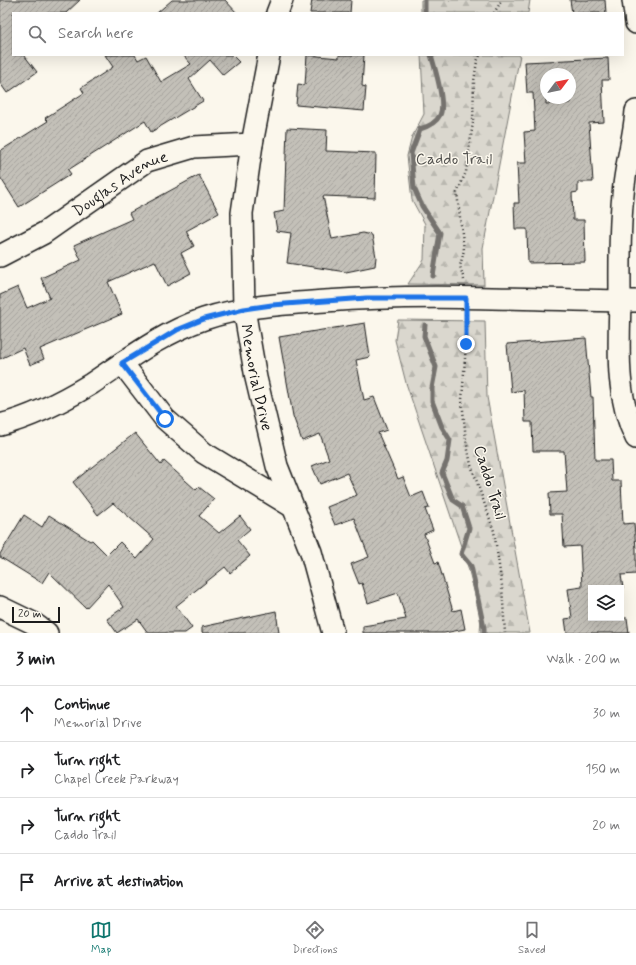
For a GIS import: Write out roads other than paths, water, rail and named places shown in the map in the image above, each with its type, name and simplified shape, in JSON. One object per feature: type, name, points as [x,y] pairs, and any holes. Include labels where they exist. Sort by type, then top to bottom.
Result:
[{"type":"street","points":[[278,12],[282,0]]},
{"type":"street","points":[[633,0],[636,24]]},
{"type":"street","name":"Memorial Drive","points":[[269,56],[252,144],[242,213],[244,309],[256,378],[277,466],[311,552],[333,633]]},
{"type":"street","points":[[636,110],[623,194],[620,230],[628,301],[620,383],[630,425],[636,438]]},
{"type":"street","name":"Douglas Avenue","points":[[0,256],[44,233],[147,161],[194,146],[252,144]]},
{"type":"street","points":[[0,425],[13,422],[63,400],[177,330],[204,319],[244,309],[272,305],[366,298],[628,301]]},
{"type":"street","points":[[122,363],[165,419],[204,453],[293,507]]},
{"type":"street","points":[[0,607],[33,623],[47,633]]},
{"type":"waterway","points":[[425,0],[425,12]]},
{"type":"waterway","points":[[431,56],[441,94],[442,110],[434,122],[420,129],[411,153],[414,188],[422,206],[440,233],[433,276]]},
{"type":"waterway","points":[[425,325],[424,336],[436,367],[432,388],[432,401],[442,427],[450,440],[447,461],[442,473],[453,500],[462,506],[469,528],[461,554],[471,566],[484,633]]},
{"type":"park label","name":"Caddo Trail","points":[[454,158]]}]
